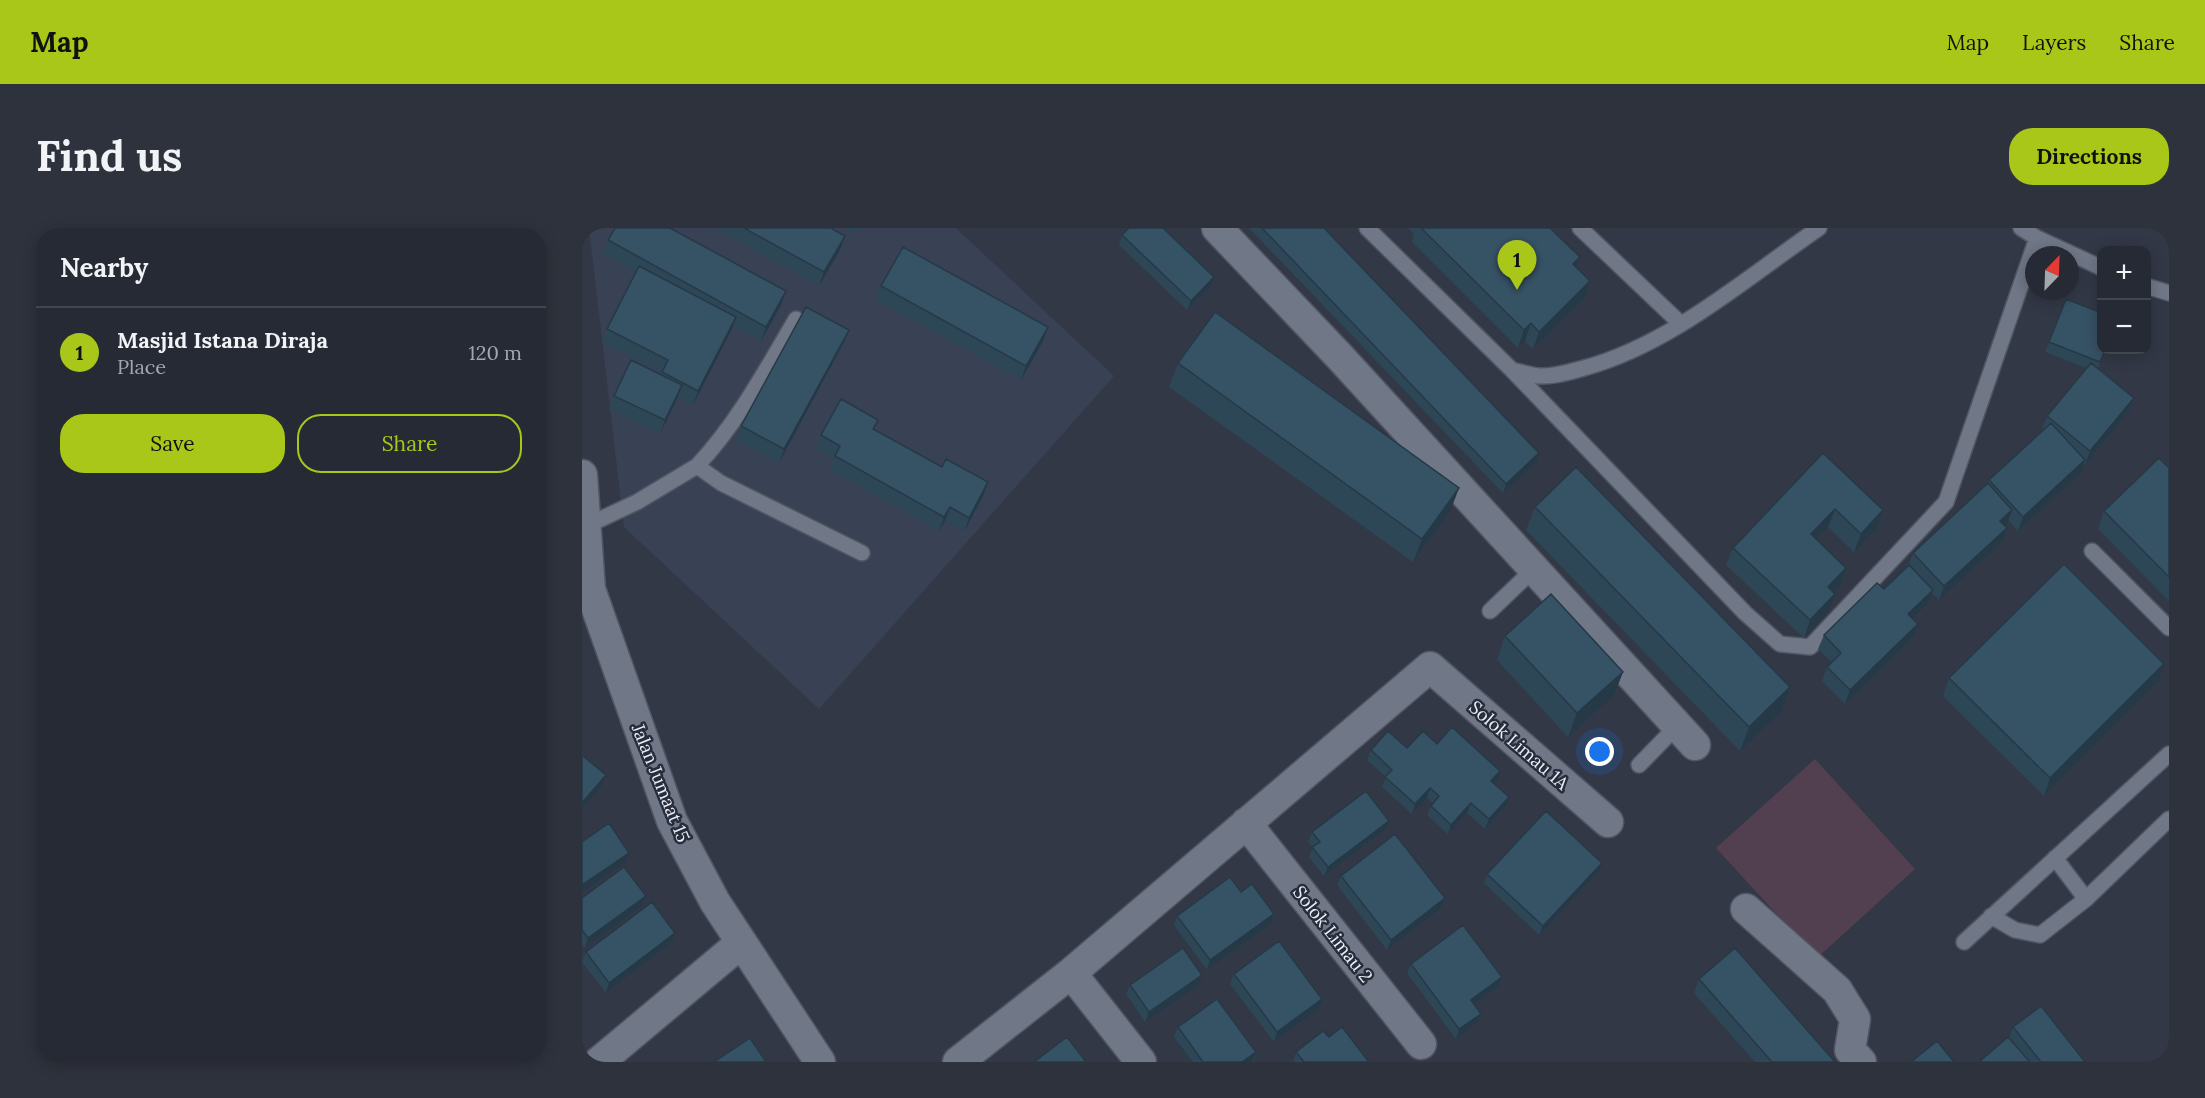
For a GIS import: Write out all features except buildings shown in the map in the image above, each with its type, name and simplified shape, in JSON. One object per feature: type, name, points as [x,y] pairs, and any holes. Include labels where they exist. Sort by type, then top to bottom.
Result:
[{"type":"street","points":[[1217,228],[1340,357],[1686,736]]},
{"type":"street","name":"Jalan Jumaat 15","points":[[582,475],[586,526],[586,592],[672,821],[715,902],[820,1062]]},
{"type":"street","name":"Solok Limau 1A","points":[[1246,823],[1430,667],[1608,822]]},
{"type":"street","points":[[958,1062],[1071,973],[1246,823]]},
{"type":"street","name":"Solok Limau 2","points":[[1246,823],[1421,1044]]},
{"type":"street","points":[[1746,909],[1837,990],[1855,1019],[1850,1050],[1861,1062]]},
{"type":"street","points":[[599,1062],[741,943]]},
{"type":"street","points":[[1071,973],[1141,1062]]},
{"type":"street","points":[[582,1055],[587,1062]]},
{"type":"lane","points":[[1367,228],[1512,370],[1745,613],[1780,644],[1810,647],[1946,502],[2037,238]]},
{"type":"lane","points":[[1580,228],[1681,324]]},
{"type":"lane","points":[[1512,370],[1539,376],[1563,374],[1616,358],[1681,324],[1819,228]]},
{"type":"lane","points":[[2022,228],[2037,238],[2097,266]]},
{"type":"lane","points":[[2151,288],[2169,293]]},
{"type":"lane","points":[[586,526],[637,502],[697,466],[720,441],[747,403],[796,319]]},
{"type":"lane","points":[[697,466],[721,483],[862,553]]},
{"type":"lane","points":[[2092,551],[2169,628]]},
{"type":"lane","points":[[1490,611],[1534,569]]},
{"type":"lane","points":[[1639,765],[1686,736]]},
{"type":"lane","points":[[1964,942],[2169,754]]},
{"type":"lane","points":[[1991,916],[2015,930],[2040,935],[2086,899],[2169,819]]},
{"type":"lane","points":[[2055,858],[2086,899]]},
{"type":"shaded area","points":[[589,228],[956,228],[1114,376],[819,709],[624,527]]},
{"type":"shaded area","points":[[1815,759],[1915,869],[1817,958],[1716,848]]},
{"type":"place","name":"Masjid Istana Diraja","points":[[1517,290]]}]
